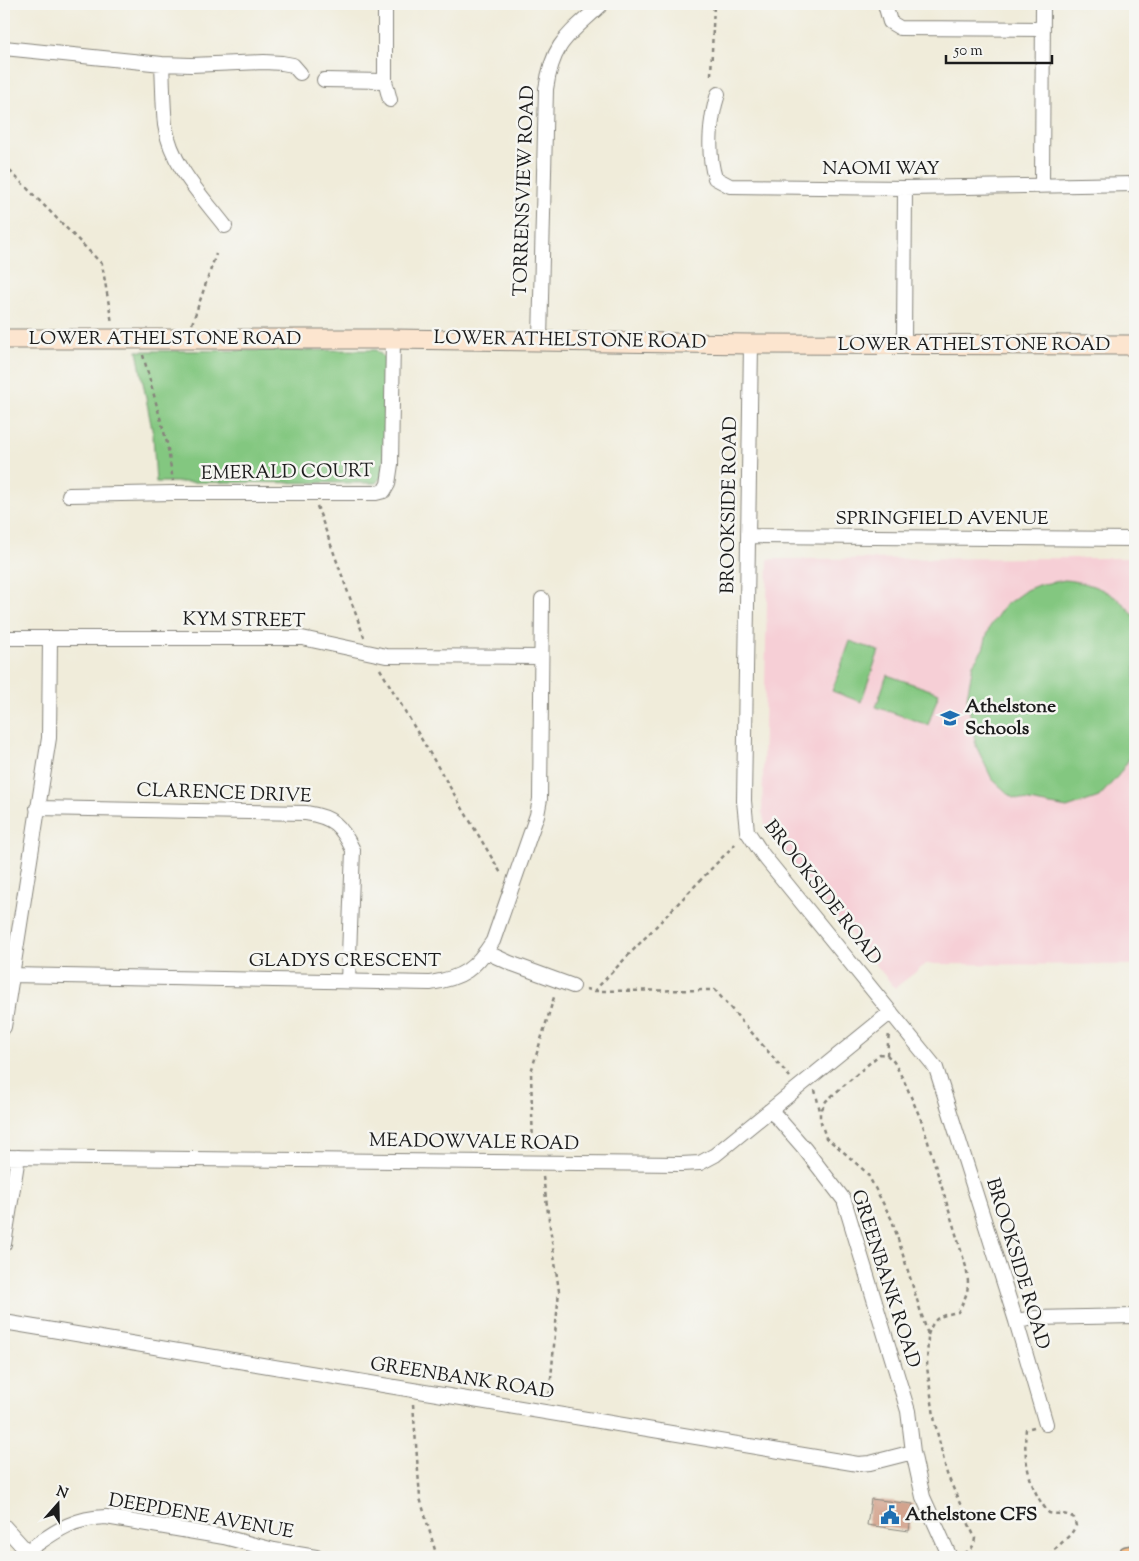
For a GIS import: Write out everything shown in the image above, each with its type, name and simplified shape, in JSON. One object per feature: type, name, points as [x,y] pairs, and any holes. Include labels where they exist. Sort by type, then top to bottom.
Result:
[{"type":"main road","points":[[1128,1557],[1135,1556]]},
{"type":"street","points":[[385,4],[385,81],[390,100]]},
{"type":"street","name":"TORRENSVIEW ROAD","points":[[540,340],[548,70],[560,44],[602,4]]},
{"type":"street","points":[[885,4],[890,22],[900,28],[1043,29]]},
{"type":"street","points":[[1042,186],[1043,4]]},
{"type":"street","points":[[4,48],[162,64],[191,65],[264,62],[293,65],[300,73]]},
{"type":"street","points":[[162,64],[165,125],[170,144],[184,174],[225,226]]},
{"type":"street","points":[[324,80],[385,81]]},
{"type":"street","name":"NAOMI WAY","points":[[718,94],[713,110],[711,164],[715,178],[730,186],[905,188],[1135,184]]},
{"type":"street","points":[[904,344],[905,188]]},
{"type":"street","name":"LOWER ATHELSTONE ROAD","points":[[4,339],[393,339],[751,344],[1135,345]]},
{"type":"street","name":"EMERALD COURT","points":[[69,495],[376,493],[384,490],[388,484],[391,464],[393,339]]},
{"type":"street","name":"BROOKSIDE ROAD","points":[[751,344],[744,801],[748,831],[763,854],[936,1068],[1016,1321],[1046,1424]]},
{"type":"street","name":"SPRINGFIELD AVENUE","points":[[749,536],[1135,539]]},
{"type":"street","name":"GLADYS CRESCENT","points":[[11,975],[430,983],[450,980],[468,971],[481,960],[493,942],[537,815],[540,799],[542,599]]},
{"type":"street","name":"KYM STREET","points":[[4,638],[302,638],[386,656],[541,657]]},
{"type":"street","points":[[4,1027],[49,738],[50,638]]},
{"type":"street","name":"CLARENCE DRIVE","points":[[37,808],[306,813],[322,815],[335,822],[347,837],[353,850],[348,980]]},
{"type":"street","points":[[486,952],[566,984]]},
{"type":"street","name":"MEADOWVALE ROAD","points":[[4,1156],[537,1163],[700,1163],[715,1156],[891,1012]]},
{"type":"street","name":"GREENBANK ROAD","points":[[769,1111],[777,1117],[804,1148],[844,1200],[908,1411],[913,1452],[923,1497],[956,1556]]},
{"type":"street","points":[[4,1244],[18,1157]]},
{"type":"street","points":[[1016,1321],[1026,1319],[1135,1316]]},
{"type":"street","name":"GREENBANK ROAD","points":[[4,1322],[858,1464],[870,1463],[913,1452]]},
{"type":"street","name":"DEEPDENE AVENUE","points":[[30,1554],[63,1527],[77,1521],[106,1517],[224,1537],[274,1550],[316,1557]]},
{"type":"street","points":[[4,1526],[30,1554]]},
{"type":"path","points":[[711,75],[714,4]]},
{"type":"path","points":[[4,165],[102,264],[115,339]]},
{"type":"path","points":[[187,339],[216,254]]},
{"type":"path","points":[[139,339],[167,443],[174,493]]},
{"type":"path","points":[[312,492],[370,653],[510,889]]},
{"type":"path","points":[[594,991],[748,831]]},
{"type":"path","points":[[547,1412],[559,1291],[537,1163],[531,1072],[566,984],[594,991],[715,990],[799,1087]]},
{"type":"path","points":[[820,1113],[826,1101],[880,1054],[887,1055],[894,1062],[922,1122],[966,1266],[969,1285],[958,1312],[942,1315],[934,1321],[928,1335]]},
{"type":"path","points":[[812,1076],[821,1126],[826,1138],[868,1173],[892,1220],[928,1335],[927,1367],[935,1423],[947,1474],[975,1538],[974,1545],[970,1550],[956,1556]]},
{"type":"path","points":[[413,1403],[420,1498],[437,1557]]},
{"type":"path","points":[[1046,1424],[1026,1429],[1026,1458],[1032,1482],[1049,1513],[1070,1516],[1074,1518],[1076,1526],[1071,1534],[1047,1557]]},
{"type":"shaded area","name":"Athelstone Schools","points":[[1135,558],[1135,965],[926,964],[895,988],[767,833],[762,812],[768,559]]},
{"type":"green space","points":[[376,350],[385,358],[384,474],[376,483],[156,482],[153,435],[137,351]]},
{"type":"green space","points":[[1065,580],[1076,581],[1104,591],[1121,602],[1135,617],[1135,750],[1118,776],[1099,797],[1067,808],[1013,798],[992,779],[976,746],[967,697],[973,664],[983,649],[989,628],[1004,606],[1026,590],[1038,585]]},
{"type":"green space","points":[[850,641],[879,651],[861,702],[832,691]]},
{"type":"green space","points":[[887,675],[939,693],[928,725],[876,707]]},
{"type":"building","name":"Athelstone CFS","points":[[871,1499],[913,1504],[909,1531],[867,1525]]},
{"type":"place","name":"Athelstone Schools","points":[[950,718]]},
{"type":"place","name":"Athelstone CFS","points":[[890,1515]]}]
